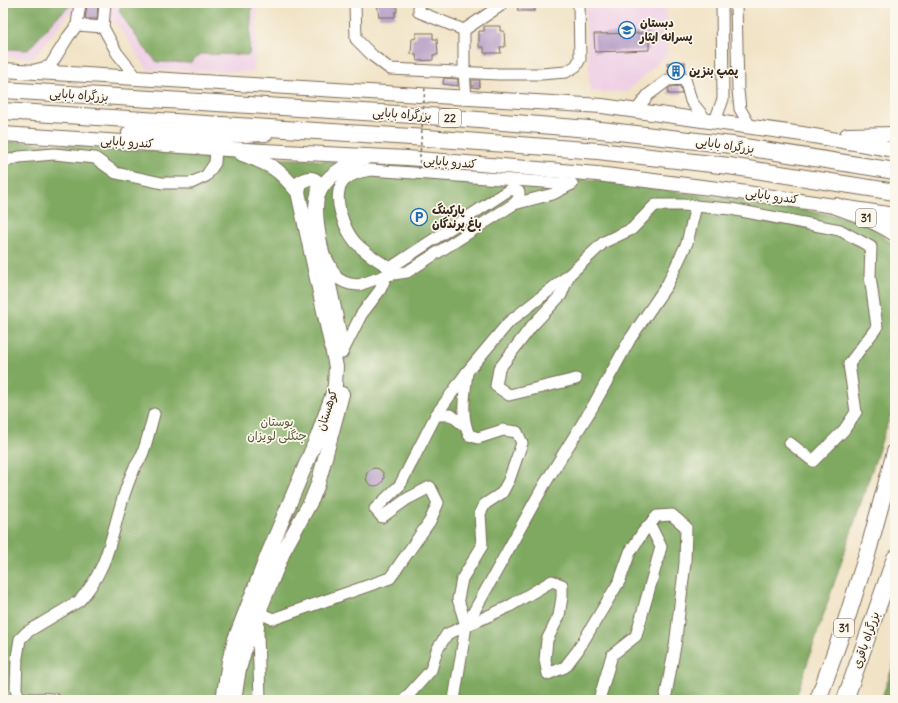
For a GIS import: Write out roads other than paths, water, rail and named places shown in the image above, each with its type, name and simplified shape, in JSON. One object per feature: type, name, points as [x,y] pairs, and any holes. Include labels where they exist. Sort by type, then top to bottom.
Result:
[{"type":"highway","name":"بزرگراه بابایی","points":[[3,90],[429,116],[600,130],[732,145],[895,171]]},
{"type":"highway","name":"بزرگراه بابایی","points":[[3,111],[321,131],[598,151],[729,166],[895,192]]},
{"type":"highway","name":"31","points":[[836,206],[885,227],[895,234]]},
{"type":"highway","name":"31","points":[[867,555],[895,452]]},
{"type":"highway","points":[[867,555],[895,480]]},
{"type":"highway","name":"بزرگراه باقری","points":[[818,700],[845,624],[867,555]]},
{"type":"highway","name":"بزرگراه باقری","points":[[845,700],[894,559]]},
{"type":"main road","points":[[3,70],[602,106],[750,126],[895,150]]},
{"type":"main road","points":[[3,131],[226,136],[321,131]]},
{"type":"main road","points":[[796,133],[861,135],[895,134]]},
{"type":"main road","name":"کندرو بابایی","points":[[3,134],[407,158],[597,174],[726,190],[895,215]]},
{"type":"main road","name":"کوهستان","points":[[221,148],[267,163],[283,174],[298,192],[336,368],[335,385],[317,438],[268,554],[235,639],[229,661],[222,700]]},
{"type":"main road","name":"کوهستان","points":[[234,700],[239,669],[247,641],[284,550],[312,500],[318,484],[344,386],[345,374],[342,353],[316,214],[319,193],[328,180],[340,170],[352,163],[370,157]]},
{"type":"main road","points":[[298,192],[300,183],[310,179],[318,183],[319,193]]},
{"type":"main road","points":[[294,494],[312,500]]},
{"type":"street","points":[[33,71],[50,66],[77,25],[80,3]]},
{"type":"street","points":[[105,3],[103,27],[117,53],[137,78]]},
{"type":"street","points":[[355,3],[356,39],[373,56],[390,69],[499,74],[541,74],[566,72],[576,66],[580,59],[579,3]]},
{"type":"street","points":[[419,3],[419,12],[464,30]]},
{"type":"street","points":[[464,30],[500,6],[500,3]]},
{"type":"street","points":[[636,111],[648,95],[668,80],[685,79],[691,101],[710,121],[723,99],[722,3]]},
{"type":"street","points":[[736,3],[738,90],[740,109],[750,126]]},
{"type":"street","points":[[77,25],[103,27]]},
{"type":"street","points":[[464,30],[464,72],[466,98]]},
{"type":"street","points":[[3,162],[19,157],[54,154],[95,158],[116,173],[162,183],[191,183],[206,176],[215,163],[221,148]]},
{"type":"street","points":[[321,246],[338,278],[344,282],[359,285],[388,272],[408,272],[514,204],[553,194],[572,184],[370,170],[355,173],[342,183],[338,198],[340,211],[354,240],[388,272]]},
{"type":"street","points":[[260,609],[264,615],[273,619],[390,578],[430,521],[438,503],[430,487],[407,499],[382,517],[375,509],[400,485],[436,415],[467,372],[509,322],[569,275],[604,242],[632,229],[655,205],[731,209],[840,230],[871,247],[870,276],[877,327],[849,364],[856,412],[844,430],[813,461],[790,443]]},
{"type":"street","points":[[454,700],[466,626],[544,485],[592,408],[630,339],[667,285],[687,243],[696,206]]},
{"type":"street","points":[[342,353],[361,315],[380,290],[388,272]]},
{"type":"street","points":[[569,275],[561,295],[531,327],[499,369],[496,386],[509,395],[576,379]]},
{"type":"street","points":[[466,626],[458,599],[462,579],[482,546],[480,513],[485,504],[502,493],[509,480],[522,442],[517,432],[503,430],[478,438],[469,434],[463,415],[467,372]]},
{"type":"street","points":[[56,700],[26,699],[19,696],[16,690],[17,656],[20,639],[27,632],[79,601],[100,573],[107,555],[116,520],[134,468],[141,456],[154,414]]},
{"type":"street","points":[[436,415],[451,416],[466,427]]},
{"type":"street","points":[[404,700],[431,670],[437,650],[447,634],[508,607],[552,582],[562,585],[562,597],[559,616],[547,640],[544,660],[548,674],[565,668],[578,650],[620,580],[630,552],[657,516],[672,515],[686,527],[685,563],[666,700]]},
{"type":"street","points":[[599,700],[612,655],[636,636],[661,547],[650,525]]},
{"type":"street","points":[[260,609],[258,633],[260,700]]},
{"type":"place","name":"دبستان پسرانه ایثار","points":[[627,30]]},
{"type":"place","name":"پمپ بنزین","points":[[676,71]]},
{"type":"place","name":"پارکینگ باغ پرندگان","points":[[419,217]]},
{"type":"park label","name":"بوستان جنگلی لویزان","points":[[277,429]]}]
